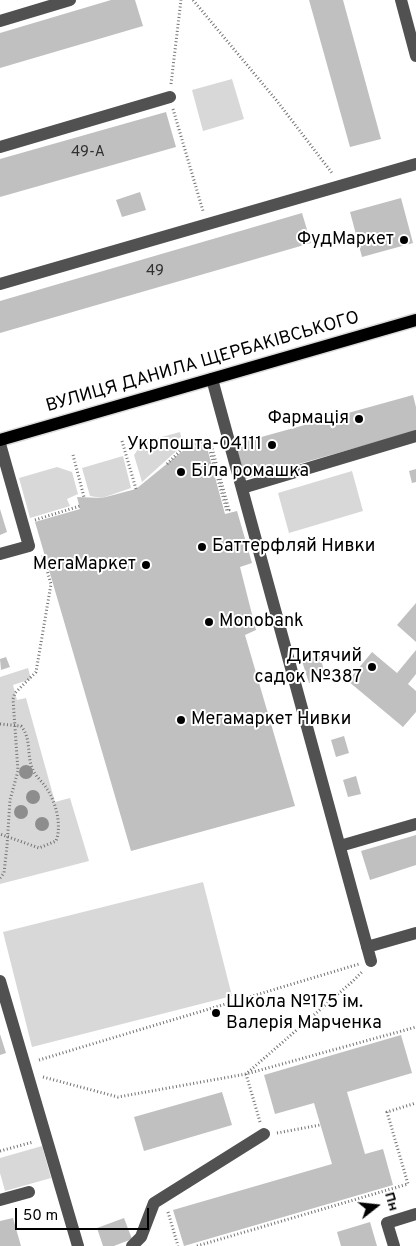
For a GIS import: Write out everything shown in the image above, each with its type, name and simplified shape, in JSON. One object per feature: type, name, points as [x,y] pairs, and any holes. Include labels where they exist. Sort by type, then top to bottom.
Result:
[{"type":"main road","name":"ВУЛИЦЯ ДАНИЛА ЩЕРБАКІВСЬКОГО","points":[[0,440],[416,320]]},
{"type":"street","points":[[0,21],[70,0]]},
{"type":"street","points":[[401,0],[415,49]]},
{"type":"street","points":[[0,147],[170,97]]},
{"type":"street","points":[[0,284],[416,164]]},
{"type":"street","points":[[212,379],[371,961]]},
{"type":"street","points":[[242,488],[416,436]]},
{"type":"street","points":[[0,444],[29,546],[0,554]]},
{"type":"street","points":[[340,846],[416,824]]},
{"type":"street","points":[[367,947],[416,933]]},
{"type":"street","points":[[0,981],[78,1246]]},
{"type":"street","points":[[132,1246],[141,1237],[154,1203],[264,1134]]},
{"type":"street","points":[[0,1200],[28,1192]]},
{"type":"street","points":[[394,1246],[387,1223],[416,1214]]},
{"type":"path","points":[[181,0],[170,97],[206,224]]},
{"type":"path","points":[[193,0],[276,100],[342,185]]},
{"type":"path","points":[[122,441],[136,489]]},
{"type":"path","points":[[167,464],[184,447],[207,442],[227,511],[230,510],[210,441],[221,457]]},
{"type":"path","points":[[73,455],[84,497]]},
{"type":"path","points":[[31,521],[80,506]]},
{"type":"path","points":[[0,878],[4,874],[10,800],[18,771],[13,699],[15,693],[36,672],[51,584]]},
{"type":"path","points":[[0,724],[21,726],[26,732],[28,756],[33,770],[50,793],[60,829],[56,840],[39,848],[8,839],[0,834]]},
{"type":"path","points":[[34,1061],[371,961]]},
{"type":"path","points":[[246,1074],[353,982],[371,961]]},
{"type":"path","points":[[39,1076],[118,1097],[246,1074],[416,1027]]},
{"type":"path","points":[[246,1074],[264,1134],[308,1129],[320,1125]]},
{"type":"path","points":[[197,1246],[408,1184],[387,1112],[416,1103]]},
{"type":"path","points":[[0,1152],[47,1139]]},
{"type":"path","points":[[164,1197],[178,1246]]},
{"type":"shaded area","points":[[232,79],[244,119],[203,131],[192,90]]},
{"type":"shaded area","points":[[180,432],[183,445],[142,482],[134,455],[143,442]]},
{"type":"shaded area","points":[[123,456],[131,488],[102,498],[90,496],[82,468]]},
{"type":"shaded area","points":[[57,467],[72,472],[78,494],[67,499],[70,506],[30,518],[19,478]]},
{"type":"shaded area","points":[[352,471],[363,511],[289,533],[278,493]]},
{"type":"shaded area","points":[[28,668],[31,679],[13,685],[17,700],[26,698],[55,802],[70,798],[89,861],[0,884],[0,677]]},
{"type":"shaded area","points":[[203,882],[232,996],[32,1047],[3,932]]},
{"type":"shaded area","points":[[42,1146],[51,1178],[5,1191],[0,1173],[0,1158]]},
{"type":"building","points":[[111,0],[135,0],[143,26],[0,68],[0,33]]},
{"type":"building","points":[[309,0],[343,0],[381,139],[350,147]]},
{"type":"building","points":[[166,112],[176,147],[0,197],[0,159]]},
{"type":"building","points":[[140,192],[146,210],[122,217],[116,200]]},
{"type":"building","points":[[401,198],[413,243],[362,257],[350,212]]},
{"type":"building","points":[[302,213],[311,243],[0,333],[0,301]]},
{"type":"building","points":[[413,395],[416,407],[416,431],[245,479],[236,444]]},
{"type":"building","name":"Мегамаркет Нивки","points":[[206,444],[225,514],[237,511],[252,563],[240,567],[256,630],[245,635],[295,806],[131,851],[35,522],[80,509],[77,497],[102,498],[136,489],[185,449]]},
{"type":"building","points":[[416,469],[416,482],[412,483],[409,471]]},
{"type":"building","points":[[0,509],[7,532],[0,535]]},
{"type":"building","points":[[416,603],[416,642],[397,625]]},
{"type":"building","points":[[416,650],[416,674],[408,684],[416,691],[416,712],[403,727],[348,681],[372,652],[397,673]]},
{"type":"building","points":[[320,656],[326,678],[309,683],[302,661]]},
{"type":"building","points":[[6,657],[10,667],[1,670],[0,659]]},
{"type":"building","points":[[344,736],[349,753],[336,757],[331,740]]},
{"type":"building","points":[[356,776],[361,794],[348,797],[343,780]]},
{"type":"building","points":[[416,835],[416,865],[370,880],[361,851]]},
{"type":"building","points":[[0,1034],[6,1053],[0,1055]]},
{"type":"building","points":[[401,1035],[412,1073],[347,1092],[365,1154],[383,1149],[393,1185],[184,1246],[173,1210],[332,1164],[314,1103],[275,1114],[264,1075]]},
{"type":"building","points":[[222,1092],[232,1125],[144,1151],[134,1117]]},
{"type":"building","points":[[13,1218],[21,1246],[0,1246],[0,1221]]},
{"type":"building","points":[[124,1218],[132,1239],[114,1246],[103,1246],[97,1228]]},
{"type":"building","points":[[370,1222],[377,1246],[341,1246],[337,1232]]},
{"type":"place","name":"ФудМаркет","points":[[404,240]]},
{"type":"place","name":"Фармація","points":[[359,419]]},
{"type":"place","name":"Укрпошта-04111","points":[[272,445]]},
{"type":"place","name":"Біла ромашка","points":[[181,472]]},
{"type":"place","name":"Баттерфляй Нивки","points":[[202,547]]},
{"type":"place","name":"МегаМаркет","points":[[146,565]]},
{"type":"place","name":"Monobank","points":[[209,622]]},
{"type":"place","name":"Дитячий садок №387","points":[[372,667]]},
{"type":"place","name":"Мегамаркет Нивки","points":[[181,720]]},
{"type":"place","name":"Школа №175 ім. Валерія Марченка","points":[[216,1013]]}]
